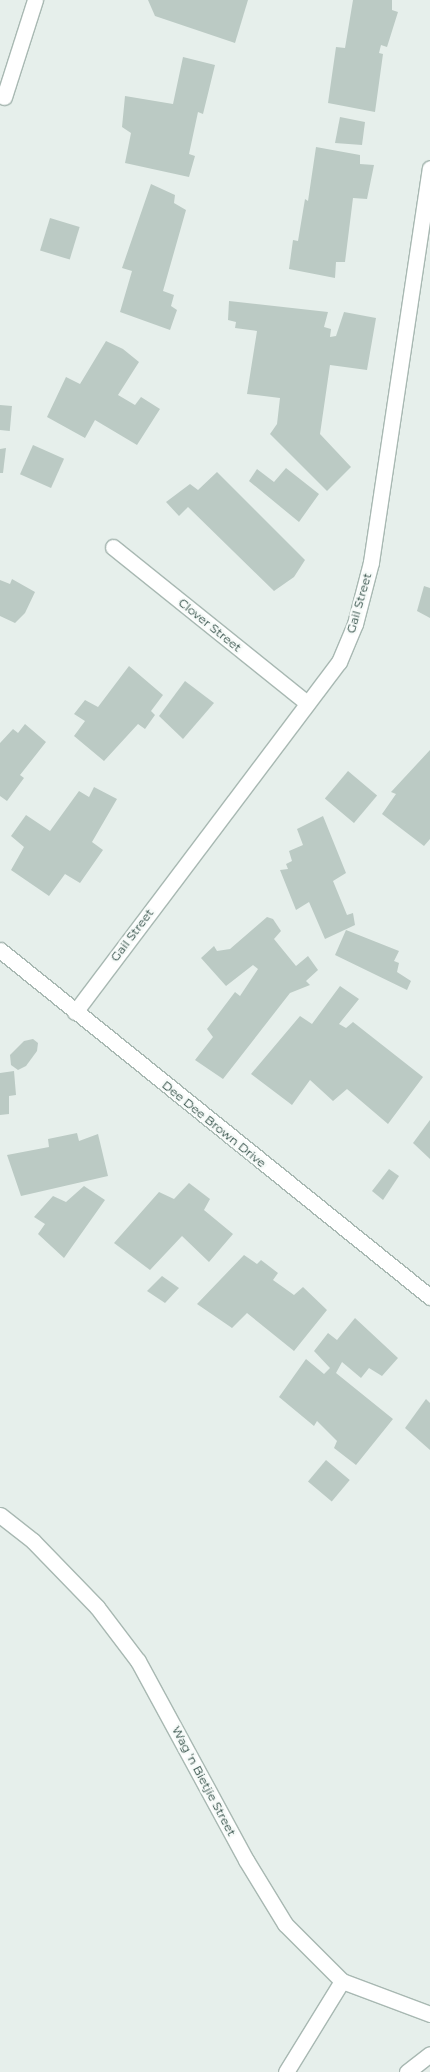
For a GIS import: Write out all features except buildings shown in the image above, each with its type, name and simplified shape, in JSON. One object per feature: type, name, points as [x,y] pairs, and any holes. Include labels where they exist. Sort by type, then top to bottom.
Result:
[{"type":"street","points":[[4,97],[35,0]]},
{"type":"street","name":"Gail Street","points":[[75,1012],[339,662],[355,624],[371,562],[430,168]]},
{"type":"street","name":"Clover Street","points":[[114,548],[307,703]]},
{"type":"street","name":"Dee Dee Brown Drive","points":[[0,950],[430,1297]]},
{"type":"street","name":"Wag 'n Bietjie Street","points":[[0,1515],[33,1540],[97,1607],[138,1661],[246,1860],[285,1924],[342,1980],[430,2014]]},
{"type":"street","points":[[286,2072],[342,1980]]},
{"type":"street","points":[[407,2072],[430,2054]]}]
